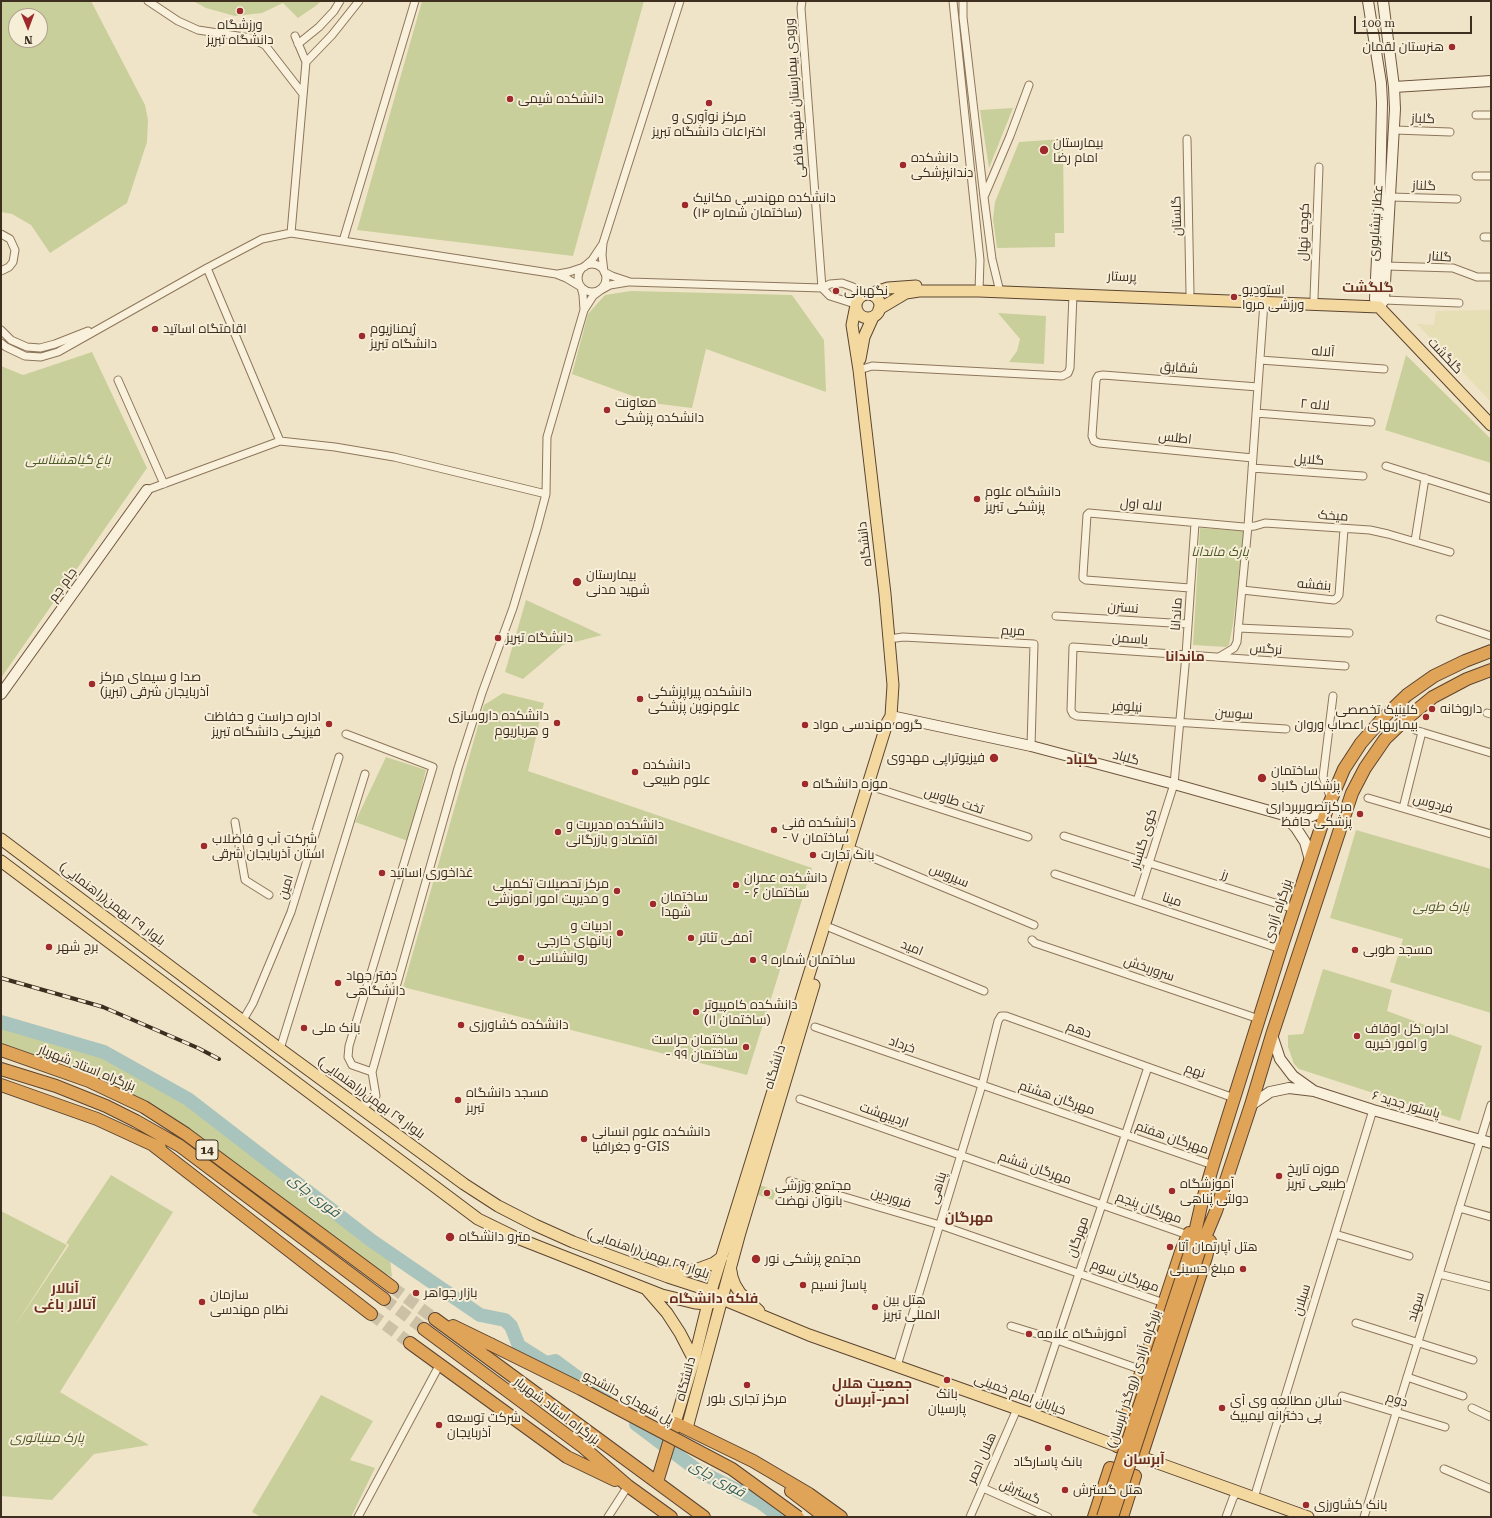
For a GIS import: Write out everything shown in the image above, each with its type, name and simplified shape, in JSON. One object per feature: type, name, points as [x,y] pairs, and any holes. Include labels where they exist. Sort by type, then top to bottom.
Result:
[{"type":"highway","name":"بزرگراه آزادی","points":[[1195,1251],[1201,1206],[1213,1165],[1319,832],[1344,769],[1361,743],[1383,718],[1407,695],[1434,676],[1465,661],[1491,651]]},
{"type":"highway","points":[[1141,1457],[1206,1257],[1216,1211],[1251,1105],[1272,1035],[1352,793],[1364,768],[1385,739],[1406,719],[1433,697],[1467,679],[1491,670]]},
{"type":"highway","points":[[1319,832],[1324,836],[1337,838]]},
{"type":"highway","points":[[1314,848],[1324,847],[1332,854]]},
{"type":"highway","name":"بزرگراه استاد شهریار","points":[[1,1050],[89,1081],[144,1107],[186,1134],[392,1287]]},
{"type":"highway","points":[[1,1069],[56,1086],[106,1106],[180,1146],[384,1299]]},
{"type":"highway","points":[[1,1085],[98,1119],[217,1174]]},
{"type":"highway","points":[[153,1145],[371,1314]]},
{"type":"highway","points":[[1117,1446],[1182,1249],[1201,1206]]},
{"type":"highway","points":[[1195,1251],[1216,1211]]},
{"type":"highway","name":"بزرگراه آزادی (روگذر آبرسان)","points":[[1119,1516],[1195,1251]]},
{"type":"highway","name":"بزرگراه آزادی (روگذر آبرسان)","points":[[1103,1517],[1195,1251]]},
{"type":"highway","name":"پل شهدای دانشجو","points":[[656,1482],[435,1320],[450,1325],[581,1389],[732,1469],[798,1517]]},
{"type":"highway","name":"بزرگراه استاد شهریار","points":[[424,1329],[583,1447],[628,1486],[671,1517]]},
{"type":"highway","points":[[410,1343],[567,1457],[628,1486]]},
{"type":"highway","points":[[1146,1358],[1148,1365],[1154,1370],[1164,1370],[1171,1365]]},
{"type":"highway","points":[[704,1517],[656,1482],[675,1423],[754,1461],[809,1494],[841,1517]]},
{"type":"highway","points":[[754,1461],[824,1517]]},
{"type":"highway","points":[[1094,1517],[1110,1468],[1135,1476],[1119,1516]]},
{"type":"highway","points":[[1098,1504],[1104,1498],[1115,1500],[1122,1505],[1119,1516]]},
{"type":"main road","name":"عطار نیشابوری","points":[[1368,1],[1381,83],[1382,103],[1379,302]]},
{"type":"main road","name":"عطار نیشابوری","points":[[1379,302],[1386,266],[1395,130],[1394,87],[1383,1]]},
{"type":"main road","points":[[1394,87],[1491,81]]},
{"type":"main road","name":"پرستار","points":[[860,299],[879,290],[898,286],[979,289]]},
{"type":"main road","name":"پرستار","points":[[876,313],[906,293],[919,291],[979,289],[1190,293],[1379,302]]},
{"type":"main road","name":"پرستار","points":[[999,289],[1073,295],[1264,302],[1379,302]]},
{"type":"main road","points":[[873,295],[878,300],[876,313],[869,318],[862,316],[857,311],[860,299],[873,295]]},
{"type":"main road","name":"دانشگاه","points":[[687,1428],[731,1267],[892,722],[893,685],[889,639],[859,370],[852,325],[860,299]]},
{"type":"main road","name":"گلگشت","points":[[1379,302],[1491,425]]},
{"type":"main road","name":"دانشگاه","points":[[859,370],[864,337],[876,313]]},
{"type":"main road","name":"جام جم","points":[[1,694],[147,490]]},
{"type":"main road","name":"دانشگاه","points":[[675,1423],[694,1360],[711,1291],[882,738],[891,716]]},
{"type":"main road","name":"گلباد","points":[[891,716],[1031,746],[1284,815],[1299,817],[1312,816],[1329,804]]},
{"type":"main road","points":[[1284,815],[1296,828],[1305,842],[1310,860]]},
{"type":"main road","name":"بلوار ٢٩ بهمن(راهنمایی)","points":[[1,839],[244,1020],[280,1049],[464,1184],[498,1206],[535,1225],[574,1242],[668,1277],[711,1291],[722,1299]]},
{"type":"main road","points":[[1,861],[478,1219],[517,1238],[662,1295],[694,1303],[708,1304],[722,1299]]},
{"type":"main road","points":[[171,989],[181,974]]},
{"type":"main road","name":"پاستور جدید ۶","points":[[1272,1035],[1280,1058],[1293,1076],[1314,1091]]},
{"type":"main road","name":"پاستور جدید ۶","points":[[1251,1105],[1270,1092],[1289,1088],[1314,1091],[1373,1110],[1491,1143]]},
{"type":"main road","points":[[656,1272],[693,1270],[706,1267],[722,1257]]},
{"type":"main road","points":[[731,1267],[732,1277],[740,1293],[764,1316]]},
{"type":"main road","points":[[662,1295],[670,1288],[671,1283],[668,1277]]},
{"type":"main road","points":[[645,1288],[667,1313],[680,1333],[694,1360]]},
{"type":"main road","name":"خیابان امام خمینی","points":[[722,1299],[809,1335],[1032,1414],[1117,1446],[1235,1495],[1254,1498],[1308,1517]]},
{"type":"street","points":[[148,1],[178,21],[198,30],[247,37],[265,45],[303,94]]},
{"type":"street","points":[[298,44],[334,11],[340,1]]},
{"type":"street","points":[[306,62],[332,35],[359,1]]},
{"type":"street","points":[[343,241],[414,1]]},
{"type":"street","points":[[1,343],[25,356],[41,357],[58,352],[207,268],[262,239],[291,233],[556,274],[566,278],[588,292],[597,292],[601,290],[606,281],[602,255],[603,243],[680,1]]},
{"type":"street","name":"ورودی بیمارستان شهید قاضی","points":[[802,1],[801,8],[822,288]]},
{"type":"street","points":[[953,1],[962,100],[980,260],[979,289]]},
{"type":"street","points":[[963,1],[964,24],[984,197],[992,259],[999,289]]},
{"type":"street","points":[[291,233],[306,62],[295,36]]},
{"type":"street","points":[[984,197],[1016,121],[1029,85]]},
{"type":"street","points":[[1476,115],[1491,115]]},
{"type":"street","name":"گلباز","points":[[1395,130],[1450,132]]},
{"type":"street","name":"گلستان","points":[[1187,138],[1190,293]]},
{"type":"street","name":"کوچه نهال","points":[[1314,298],[1319,167]]},
{"type":"street","points":[[1476,176],[1491,176]]},
{"type":"street","points":[[974,198],[984,197]]},
{"type":"street","name":"گلناز","points":[[1391,197],[1457,199]]},
{"type":"street","points":[[1,234],[10,239],[15,250],[13,262],[9,267],[1,271]]},
{"type":"street","points":[[584,310],[583,295],[578,278],[579,274],[592,260],[603,243]]},
{"type":"street","points":[[556,274],[569,272],[593,264],[612,276],[630,282]]},
{"type":"street","name":"گلنار","points":[[1386,266],[1453,268],[1477,277],[1491,277]]},
{"type":"street","points":[[207,268],[280,441]]},
{"type":"street","points":[[362,1108],[376,1096],[372,1072],[458,768],[482,693],[512,608],[546,494],[548,437],[584,310],[593,296],[601,290],[610,285],[630,282],[822,288],[830,284],[842,283],[853,287],[860,299]]},
{"type":"street","points":[[822,288],[830,296],[860,299]]},
{"type":"street","points":[[859,370],[872,366],[1062,376],[1068,373],[1070,368],[1073,295]]},
{"type":"street","points":[[1219,657],[1234,648],[1237,642],[1248,526],[1264,302]]},
{"type":"street","points":[[1379,302],[1458,303]]},
{"type":"street","points":[[1,330],[11,340],[27,347],[40,348],[55,344],[110,322]]},
{"type":"street","name":"آلاله","points":[[1260,360],[1384,369]]},
{"type":"street","name":"شقایق","points":[[1094,441],[1092,436],[1096,380],[1098,376],[1103,375],[1258,386]]},
{"type":"street","points":[[118,380],[164,484]]},
{"type":"street","name":"لاله ۲","points":[[1256,413],[1371,422]]},
{"type":"street","points":[[147,490],[280,441],[335,447],[394,457],[546,494]]},
{"type":"street","name":"اطلس","points":[[1094,441],[1099,443],[1253,458]]},
{"type":"street","points":[[1386,466],[1491,499]]},
{"type":"street","name":"گلایل","points":[[1252,468],[1363,476]]},
{"type":"street","points":[[1415,541],[1425,478]]},
{"type":"street","name":"لاله اول","points":[[1083,578],[1087,515],[1089,513],[1195,523]]},
{"type":"street","points":[[1195,523],[1248,526]]},
{"type":"street","name":"ماندانا","points":[[1174,784],[1186,655],[1195,523]]},
{"type":"street","name":"میخک","points":[[1248,526],[1265,523],[1370,530],[1415,541],[1450,552]]},
{"type":"street","name":"بنفشه","points":[[1242,590],[1334,600],[1339,595],[1344,529]]},
{"type":"street","name":"نسترن","points":[[1083,578],[1086,580],[1190,588]]},
{"type":"street","name":"نسترن","points":[[1056,616],[1188,624]]},
{"type":"street","points":[[1440,619],[1491,636]]},
{"type":"street","points":[[1238,628],[1349,634]]},
{"type":"street","name":"مریم","points":[[889,639],[904,636],[1034,644],[1031,746]]},
{"type":"street","name":"یاسمن","points":[[1073,714],[1071,710],[1073,647],[1186,655]]},
{"type":"street","name":"نرگس","points":[[1186,655],[1345,666]]},
{"type":"street","points":[[1329,804],[1324,777],[1333,696]]},
{"type":"street","name":"نیلوفر","points":[[1073,714],[1076,716],[1180,722]]},
{"type":"street","name":"سوسن","points":[[1180,722],[1286,729]]},
{"type":"street","points":[[1403,808],[1418,731],[1491,753]]},
{"type":"street","points":[[346,734],[433,767],[348,1046],[348,1057],[352,1065],[372,1072]]},
{"type":"street","name":"امین","points":[[244,1020],[253,1003],[291,912],[339,757]]},
{"type":"street","points":[[280,1049],[365,774]]},
{"type":"street","name":"کوی گلسار","points":[[1137,901],[1174,784]]},
{"type":"street","name":"تخت طاوس","points":[[873,787],[1028,837]]},
{"type":"street","name":"فردوس","points":[[1368,798],[1491,834]]},
{"type":"street","points":[[235,822],[245,880],[269,895]]},
{"type":"street","name":"رز","points":[[1064,836],[1294,909]]},
{"type":"street","name":"سیروس","points":[[854,850],[1034,925]]},
{"type":"street","name":"مینا","points":[[1055,874],[1281,948]]},
{"type":"street","name":"امید","points":[[831,928],[984,991]]},
{"type":"street","name":"سروربخش","points":[[1032,940],[1259,1019]]},
{"type":"street","name":"دهم","points":[[1001,1016],[1006,1016],[1148,1067]]},
{"type":"street","name":"پناهی","points":[[897,1366],[982,1085],[998,1021],[1001,1016]]},
{"type":"street","name":"خرداد","points":[[815,1028],[982,1085]]},
{"type":"street","name":"نهم","points":[[1148,1067],[1234,1098]]},
{"type":"street","name":"مهرگان","points":[[1032,1414],[1124,1134],[1148,1067]]},
{"type":"street","name":"مهرگان هشتم","points":[[982,1085],[1124,1134]]},
{"type":"street","name":"اردیبهشت","points":[[800,1099],[961,1154]]},
{"type":"street","name":"سهند","points":[[1364,1517],[1491,1105]]},
{"type":"street","name":"سبلان","points":[[1254,1498],[1373,1110]]},
{"type":"street","name":"مهرگان هفتم","points":[[1124,1134],[1213,1165]]},
{"type":"street","name":"مهرگان ششم","points":[[961,1154],[1102,1204]]},
{"type":"street","name":"فروردین","points":[[790,1181],[940,1224],[1079,1272]]},
{"type":"street","name":"مهرگان پنجم","points":[[1102,1204],[1188,1235]]},
{"type":"street","points":[[1459,1208],[1491,1217]]},
{"type":"street","points":[[1335,1234],[1409,1256]]},
{"type":"street","name":"مهرگان سوم","points":[[1079,1272],[1164,1303]]},
{"type":"street","points":[[1439,1274],[1491,1287]]},
{"type":"street","points":[[1356,1323],[1473,1360]]},
{"type":"street","points":[[1011,1326],[1057,1340],[1142,1370]]},
{"type":"street","points":[[358,1517],[440,1364]]},
{"type":"street","points":[[1407,1377],[1463,1396]]},
{"type":"street","name":"دوم","points":[[1342,1396],[1446,1427]]},
{"type":"street","points":[[1472,1408],[1491,1416]]},
{"type":"street","name":"هلال احمر","points":[[970,1517],[1017,1409]]},
{"type":"street","points":[[1444,1469],[1491,1489]]},
{"type":"street","points":[[608,1517],[628,1486]]},
{"type":"street","name":"گسترش","points":[[982,1488],[1048,1517]]},
{"type":"street","points":[[1226,1517],[1235,1495]]},
{"type":"shaded area","points":[[1491,310],[1491,402],[1417,324],[1434,325],[1436,311]]},
{"type":"green space","points":[[1,1],[91,1],[145,105],[148,120],[147,142],[127,203],[50,253],[31,225],[12,214],[1,212]]},
{"type":"green space","name":"ورزشگاه دانشگاه تبریز","points":[[193,1],[321,1],[298,18],[283,3],[262,13],[235,16],[206,8]]},
{"type":"green space","points":[[422,1],[644,1],[573,256],[357,230]]},
{"type":"green space","points":[[1013,108],[989,168],[980,110]]},
{"type":"green space","points":[[1063,139],[1064,233],[1055,233],[1055,247],[997,248],[993,219],[995,202],[1019,142]]},
{"type":"green space","points":[[631,291],[792,295],[824,340],[826,392],[706,349],[692,408],[652,403],[572,374],[588,314],[605,295]]},
{"type":"green space","points":[[998,313],[1046,316],[1044,364],[1009,362],[1017,351],[1020,339]]},
{"type":"green space","name":"باغ گیاهشناسی","points":[[92,352],[147,468],[1,678],[1,366],[23,375]]},
{"type":"green space","points":[[1406,355],[1491,439],[1491,463],[1385,430]]},
{"type":"green space","name":"پارک ماندانا","points":[[1200,528],[1244,531],[1233,624],[1229,645],[1226,647],[1193,645]]},
{"type":"green space","points":[[526,600],[602,635],[563,645],[523,679],[505,672]]},
{"type":"green space","points":[[503,693],[544,703],[528,771],[812,868],[747,1075],[403,987],[484,705]]},
{"type":"green space","points":[[386,757],[426,770],[408,841],[355,822]]},
{"type":"green space","name":"پارک طوبی","points":[[1356,830],[1491,869],[1491,1013],[1390,982],[1403,939],[1330,918]]},
{"type":"green space","points":[[1323,969],[1392,990],[1387,1011],[1482,1046],[1460,1121],[1299,1069],[1294,1064],[1288,1047],[1288,1035],[1303,1034]]},
{"type":"green space","points":[[1,1026],[108,1058],[184,1101],[390,1258],[392,1277],[375,1268],[169,1115],[99,1080],[1,1045]]},
{"type":"green space","name":"پارک مینیاتوری","points":[[111,1175],[173,1212],[60,1392],[149,1445],[94,1454],[52,1500],[1,1496],[1,1211],[67,1245],[13,1329],[69,1245],[66,1243]]},
{"type":"green space","name":"مجتمع ورزشی بانوان نهضت","points":[[760,1185],[776,1191],[773,1200],[758,1195]]},
{"type":"green space","points":[[321,1395],[373,1421],[350,1460],[375,1468],[351,1517],[261,1517],[252,1512]]},
{"type":"waterway","name":"قوری چای","points":[[1,1022],[104,1052],[188,1099],[372,1241],[480,1315],[505,1320],[511,1326],[519,1346],[546,1363],[555,1361],[605,1398]]},
{"type":"waterway","name":"قوری چای","points":[[636,1424],[697,1470],[760,1502],[780,1517]]},
{"type":"tunnel","points":[[392,1287],[435,1319]]},
{"type":"tunnel","points":[[384,1299],[424,1329]]},
{"type":"tunnel","points":[[371,1314],[410,1343]]},
{"type":"railway","points":[[1,978],[103,1007],[198,1048],[219,1059]]},
{"type":"place","name":"ورزشگاه دانشگاه تبریز","points":[[240,11]]},
{"type":"place","name":"هنرستان لقمان","points":[[1452,47]]},
{"type":"place","name":"دانشکده شیمی","points":[[510,99]]},
{"type":"place","name":"مرکز نوآوری و اختراعات دانشگاه تبریز","points":[[709,103]]},
{"type":"place","name":"بیمارستان امام رضا","points":[[1044,150]]},
{"type":"place","name":"دانشکده دندانپزشکی","points":[[903,165]]},
{"type":"place","name":"دانشکده مهندسی مکانیک (ساختمان شماره ۱۴)","points":[[685,205]]},
{"type":"place","name":"نگهبانی","points":[[836,291]]},
{"type":"place","name":"استودیو ورزشی مروا","points":[[1234,297]]},
{"type":"place","name":"اقامتگاه اساتید","points":[[155,329]]},
{"type":"place","name":"ژیمنازیوم دانشگاه تبریز","points":[[362,336]]},
{"type":"place","name":"معاونت دانشکده پزشکی","points":[[607,410]]},
{"type":"place","name":"دانشگاه علوم پزشکی تبریز","points":[[977,499]]},
{"type":"place","name":"بیمارستان شهید مدنی","points":[[577,582]]},
{"type":"place","name":"دانشگاه تبریز","points":[[498,638]]},
{"type":"place","name":"صدا و سیمای مرکز آذربایجان شرقی (تبریز)","points":[[92,684]]},
{"type":"place","name":"دانشکده پیراپزشکی علوم‌نوین پزشکی","points":[[640,699]]},
{"type":"place","name":"داروخانه","points":[[1432,709]]},
{"type":"place","name":"کلینیک تخصصی بیماریهای اعصاب وروان","points":[[1426,717]]},
{"type":"place","name":"دانشکده داروسازی و هرباریوم","points":[[557,723]]},
{"type":"place","name":"اداره حراست و حفاظت فیزیکی دانشگاه تبریز","points":[[329,724]]},
{"type":"place","name":"گروه مهندسی مواد","points":[[805,725]]},
{"type":"place","name":"فیزیوتراپی مهدوی","points":[[994,758]]},
{"type":"place","name":"دانشکده علوم طبیعی","points":[[635,772]]},
{"type":"place","name":"ساختمان پزشکان گلباد","points":[[1262,778]]},
{"type":"place","name":"موزه دانشگاه","points":[[805,784]]},
{"type":"place","name":"مرکزتصویربرداری پزشکی حافظ","points":[[1360,814]]},
{"type":"place","name":"دانشکده فنی - ساختمان ۷","points":[[774,830]]},
{"type":"place","name":"دانشکده مدیریت و اقتصاد و بازرگانی","points":[[558,832]]},
{"type":"place","name":"شرکت آب و فاضلاب استان آذربایجان شرقی","points":[[204,846]]},
{"type":"place","name":"بانک تجارت","points":[[813,855]]},
{"type":"place","name":"غذاخوری اساتید","points":[[382,873]]},
{"type":"place","name":"دانشکده عمران - ساختمان ۶","points":[[736,885]]},
{"type":"place","name":"مرکز تحصیلات تکمیلی و مدیریت امور آموزشی","points":[[617,891]]},
{"type":"place","name":"ساختمان شهدا","points":[[653,904]]},
{"type":"place","name":"ادبیات و زبانهای خارجی","points":[[620,933]]},
{"type":"place","name":"آمفی تئاتر","points":[[691,938]]},
{"type":"place","name":"برج شهر","points":[[49,947]]},
{"type":"place","name":"مسجد طوبی","points":[[1355,950]]},
{"type":"place","name":"روانشناسی","points":[[521,958]]},
{"type":"place","name":"ساختمان شماره ۹","points":[[753,960]]},
{"type":"place","name":"دفتر جهاد دانشگاهی","points":[[338,983]]},
{"type":"place","name":"دانشکده کامپیوتر (ساختمان ۱۱)","points":[[696,1012]]},
{"type":"place","name":"دانشکده کشاورزی","points":[[461,1025]]},
{"type":"place","name":"بانک ملی","points":[[304,1028]]},
{"type":"place","name":"اداره کل اوقاف و امور خیریه","points":[[1357,1036]]},
{"type":"place","name":"ساختمان حراست - ساختمان ۹۹","points":[[746,1047]]},
{"type":"place","name":"مسجد دانشگاه تبربز","points":[[458,1100]]},
{"type":"place","name":"دانشکده علوم انسانی و جغرافیا-GIS","points":[[584,1139]]},
{"type":"place","name":"موزه تاریخ طبیعی تبریز","points":[[1279,1176]]},
{"type":"place","name":"آموزشگاه دولتی پناهی","points":[[1172,1191]]},
{"type":"place","name":"مجتمع ورزشی بانوان نهضت","points":[[767,1193]]},
{"type":"place","name":"مترو دانشگاه","points":[[450,1237]]},
{"type":"place","name":"هتل آپارتمان آتا","points":[[1170,1247]]},
{"type":"place","name":"مجتمع پزشکی نور","points":[[756,1259]]},
{"type":"place","name":"مبلغ حسینی","points":[[1243,1269]]},
{"type":"place","name":"پاساژ نسیم","points":[[803,1285]]},
{"type":"place","name":"بازار جواهر","points":[[416,1293]]},
{"type":"place","name":"سازمان نظام مهندسی","points":[[202,1302]]},
{"type":"place","name":"هتل بین المللی تبریز","points":[[875,1307]]},
{"type":"place","name":"آموزشگاه علامه","points":[[1029,1334]]},
{"type":"place","name":"بانک پارسیان","points":[[947,1380]]},
{"type":"place","name":"مرکز تجاری بلور","points":[[747,1385]]},
{"type":"place","name":"سالن مطالعه وی آی پی دخترانه لیمبیک","points":[[1222,1408]]},
{"type":"place","name":"شرکت توسعه آذربایجان","points":[[439,1425]]},
{"type":"place","name":"بانک پاسارگاد","points":[[1048,1448]]},
{"type":"place","name":"هتل گسترش","points":[[1065,1490]]},
{"type":"place","name":"بانک کشاورزی","points":[[1306,1505]]},
{"type":"district","name":"گلگشت","points":[[1368,288]]},
{"type":"district","name":"ماندانا","points":[[1185,657]]},
{"type":"district","name":"گلباد","points":[[1082,760]]},
{"type":"district","name":"مهرگان","points":[[969,1218]]},
{"type":"district","name":"آنالار آتالار باغی","points":[[65,1298]]},
{"type":"district","name":"فلکه دانشگاه","points":[[714,1299]]},
{"type":"district","name":"جمعیت هلال احمر-آبرسان","points":[[872,1392]]},
{"type":"district","name":"آبرسان","points":[[1144,1460]]}]
